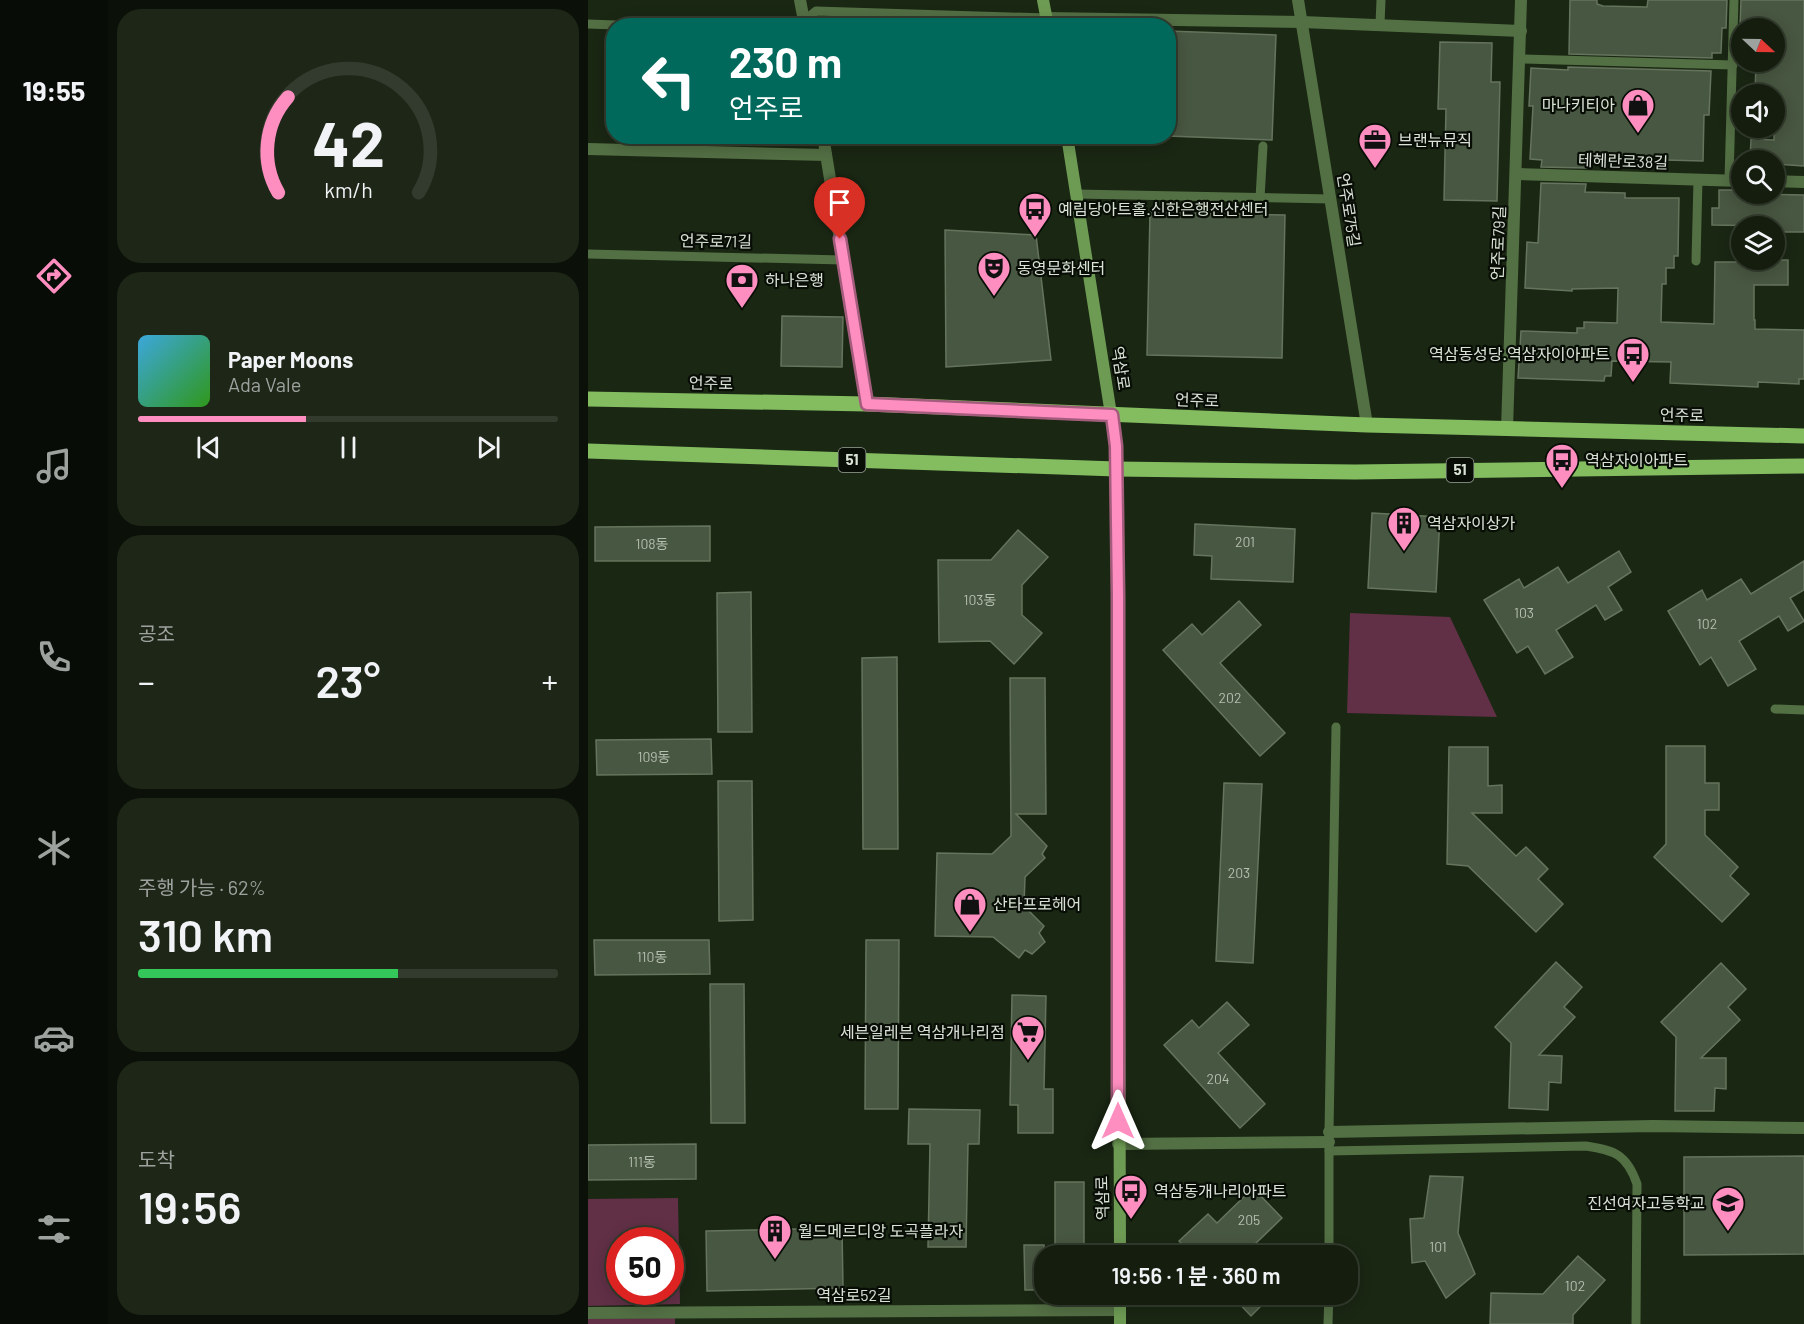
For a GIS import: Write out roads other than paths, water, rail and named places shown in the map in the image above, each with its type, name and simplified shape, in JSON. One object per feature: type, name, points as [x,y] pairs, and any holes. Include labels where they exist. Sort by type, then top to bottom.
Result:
[{"type":"main road","points":[[1043,0],[1046,18]]},
{"type":"main road","name":"역삼로","points":[[1068,144],[1116,446],[1120,1245]]},
{"type":"main road","name":"언주로","points":[[588,399],[867,404],[1367,425],[1804,436]]},
{"type":"main road","name":"51","points":[[588,451],[1116,469],[1355,472],[1804,466]]},
{"type":"main road","points":[[1120,1305],[1120,1324]]},
{"type":"street","points":[[800,0],[801,18]]},
{"type":"street","name":"언주로75길","points":[[1298,0],[1367,425]]},
{"type":"street","name":"언주로79길","points":[[1507,429],[1521,0]]},
{"type":"street","points":[[1176,22],[1380,24],[1521,31]]},
{"type":"street","points":[[824,144],[867,404]]},
{"type":"street","points":[[588,149],[826,155]]},
{"type":"street","name":"테헤란로38길","points":[[1516,174],[1731,180]]},
{"type":"street","points":[[1785,181],[1804,182]]},
{"type":"street","points":[[1118,1144],[1329,1142],[1653,1126],[1804,1128]]},
{"type":"street","name":"역삼로52길","points":[[588,1313],[1120,1310]]},
{"type":"lane","points":[[1380,24],[1381,0]]},
{"type":"lane","name":"테헤란로38길","points":[[1734,0],[1734,18]]},
{"type":"lane","points":[[808,18],[816,11],[963,18]]},
{"type":"lane","points":[[588,24],[606,25]]},
{"type":"lane","points":[[1520,59],[1731,65]]},
{"type":"lane","name":"테헤란로38길","points":[[1733,72],[1734,150]]},
{"type":"lane","points":[[1260,198],[1263,146]]},
{"type":"lane","points":[[1696,261],[1698,179]]},
{"type":"lane","points":[[1076,194],[1331,199]]},
{"type":"lane","name":"언주로71길","points":[[588,254],[843,260]]},
{"type":"lane","points":[[1775,709],[1804,710]]},
{"type":"lane","points":[[1329,1245],[1336,727]]},
{"type":"lane","points":[[1329,1142],[1586,1146],[1620,1155],[1631,1167],[1637,1184],[1636,1324]]},
{"type":"lane","points":[[1328,1324],[1329,1305]]},
{"type":"place","name":"마나키티아","points":[[1638,134]]},
{"type":"place","name":"브랜뉴뮤직","points":[[1375,169]]},
{"type":"place","name":"예림당아트홀.신한은행전산센터","points":[[1035,238]]},
{"type":"place","name":"동영문화센터","points":[[994,297]]},
{"type":"place","name":"하나은행","points":[[742,309]]},
{"type":"place","name":"역삼동성당.역삼자이아파트","points":[[1633,383]]},
{"type":"place","name":"역삼자이아파트","points":[[1562,489]]},
{"type":"place","name":"역삼자이상가","points":[[1404,552]]},
{"type":"place","name":"산타프로헤어","points":[[970,933]]},
{"type":"place","name":"세븐일레븐 역삼개나리점","points":[[1028,1061]]},
{"type":"place","name":"역삼동개나리아파트","points":[[1131,1220]]},
{"type":"place","name":"진선여자고등학교","points":[[1728,1232]]},
{"type":"place","name":"월드메르디앙 도곡플라자","points":[[775,1260]]}]
